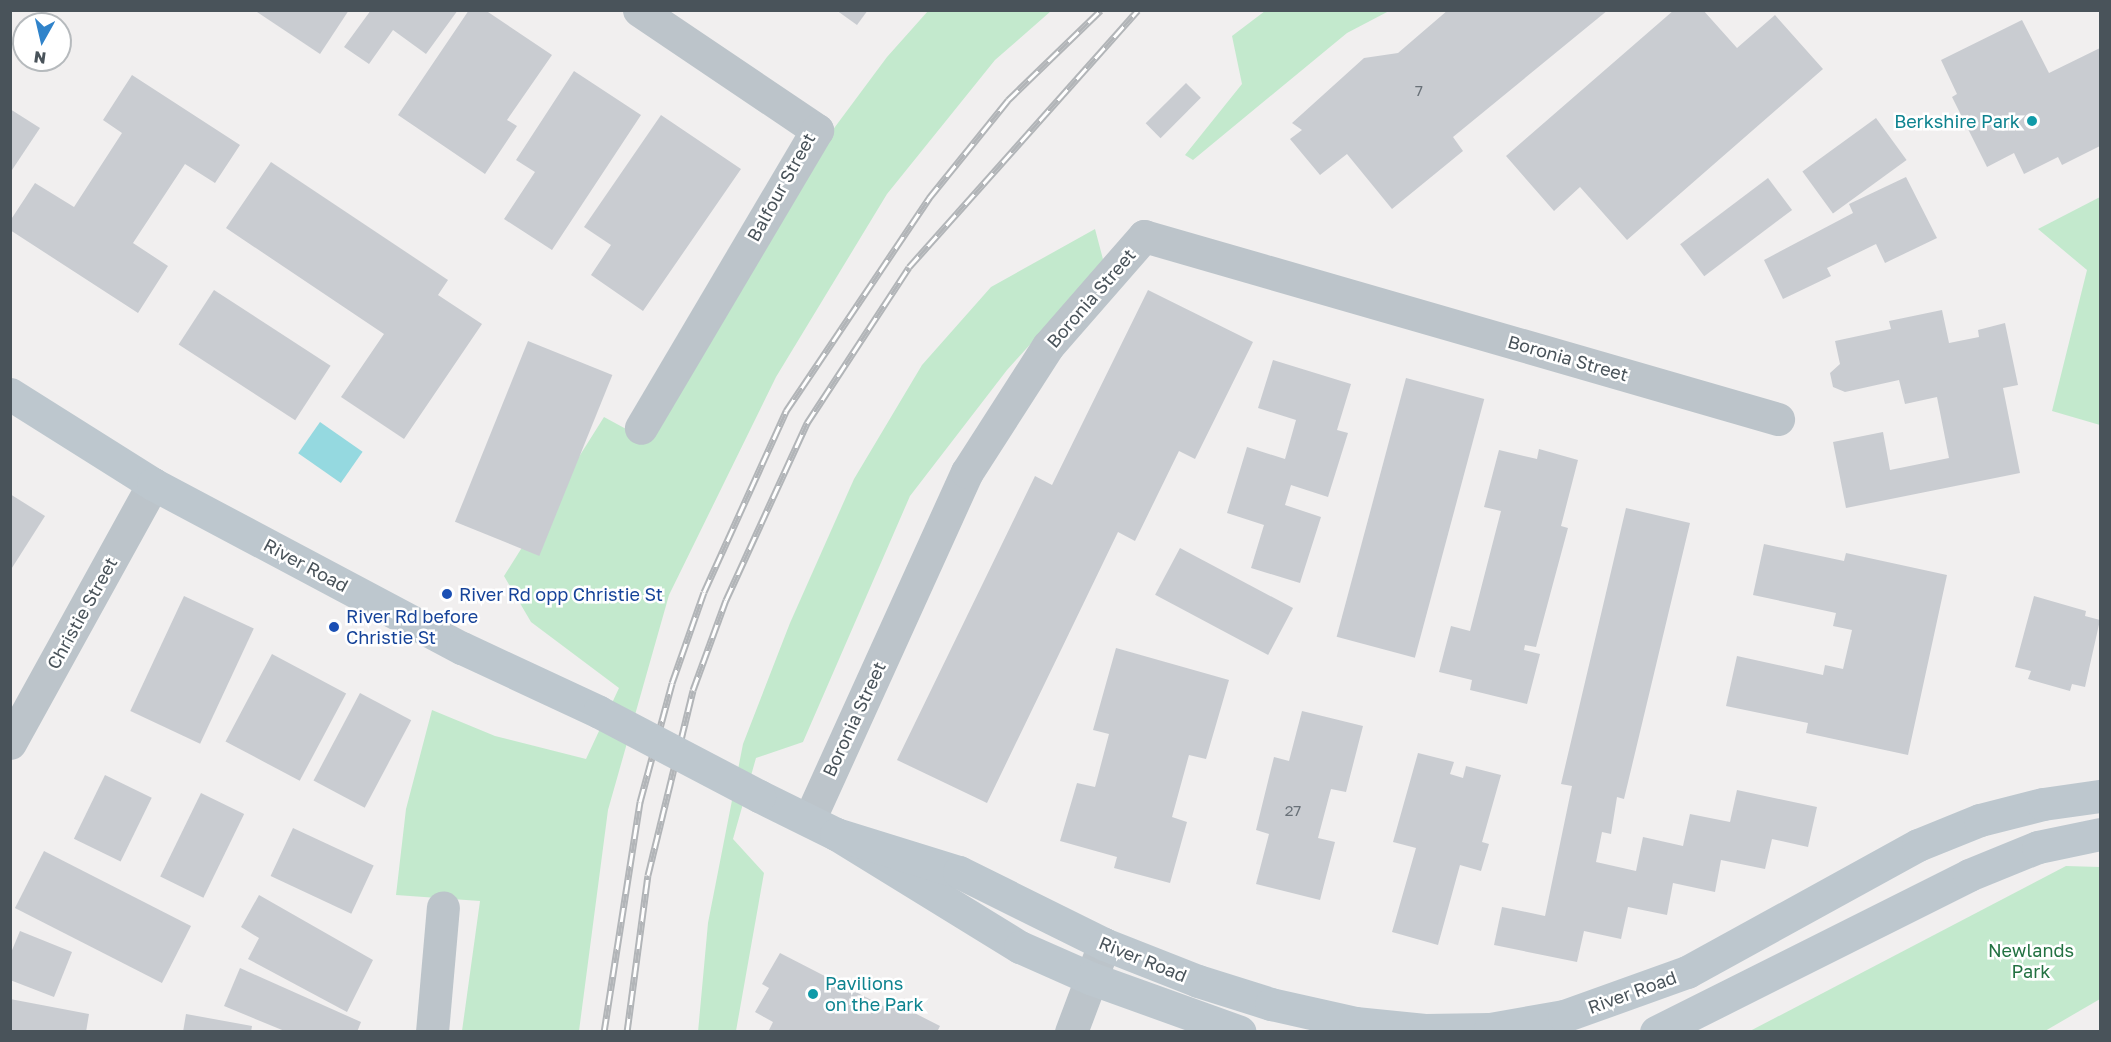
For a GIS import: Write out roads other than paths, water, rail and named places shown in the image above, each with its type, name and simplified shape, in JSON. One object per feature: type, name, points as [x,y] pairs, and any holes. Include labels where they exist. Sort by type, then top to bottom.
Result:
[{"type":"main road","name":"River Road","points":[[10,394],[153,484],[462,648],[599,712],[822,827],[1020,947],[1090,978],[1240,1032]]},
{"type":"main road","name":"River Road","points":[[822,827],[959,872],[1104,944],[1198,981],[1355,1023],[1425,1030],[1490,1029],[1564,1016],[1687,972],[1918,845],[1980,820],[2043,804],[2100,796]]},
{"type":"main road","points":[[1656,1032],[1970,875],[2038,847],[2100,834]]},
{"type":"street","name":"Balfour Street","points":[[639,10],[816,130],[641,428]]},
{"type":"street","name":"Boronia Street","points":[[822,827],[967,472],[1048,345],[1144,236],[1778,419]]},
{"type":"street","name":"Christie Street","points":[[10,743],[153,484]]},
{"type":"street","points":[[432,1032],[443,907]]},
{"type":"street","points":[[1071,1032],[1104,944]]},
{"type":"water","points":[[320,422],[363,452],[341,483],[298,453]]},
{"type":"railway","points":[[604,1032],[640,802],[672,683],[704,592],[786,411],[929,198],[1008,100],[1101,10]]},
{"type":"railway","points":[[627,1032],[648,875],[693,690],[726,600],[807,423],[909,267],[1138,10]]},
{"type":"place","name":"Berkshire Park","points":[[2032,121]]},
{"type":"place","name":"River Rd opp Christie St","points":[[447,594]]},
{"type":"place","name":"River Rd before Christie St","points":[[334,627]]},
{"type":"place","name":"Pavilions on the Park","points":[[813,994]]},
{"type":"park label","name":"Newlands Park","points":[[2031,961]]}]
